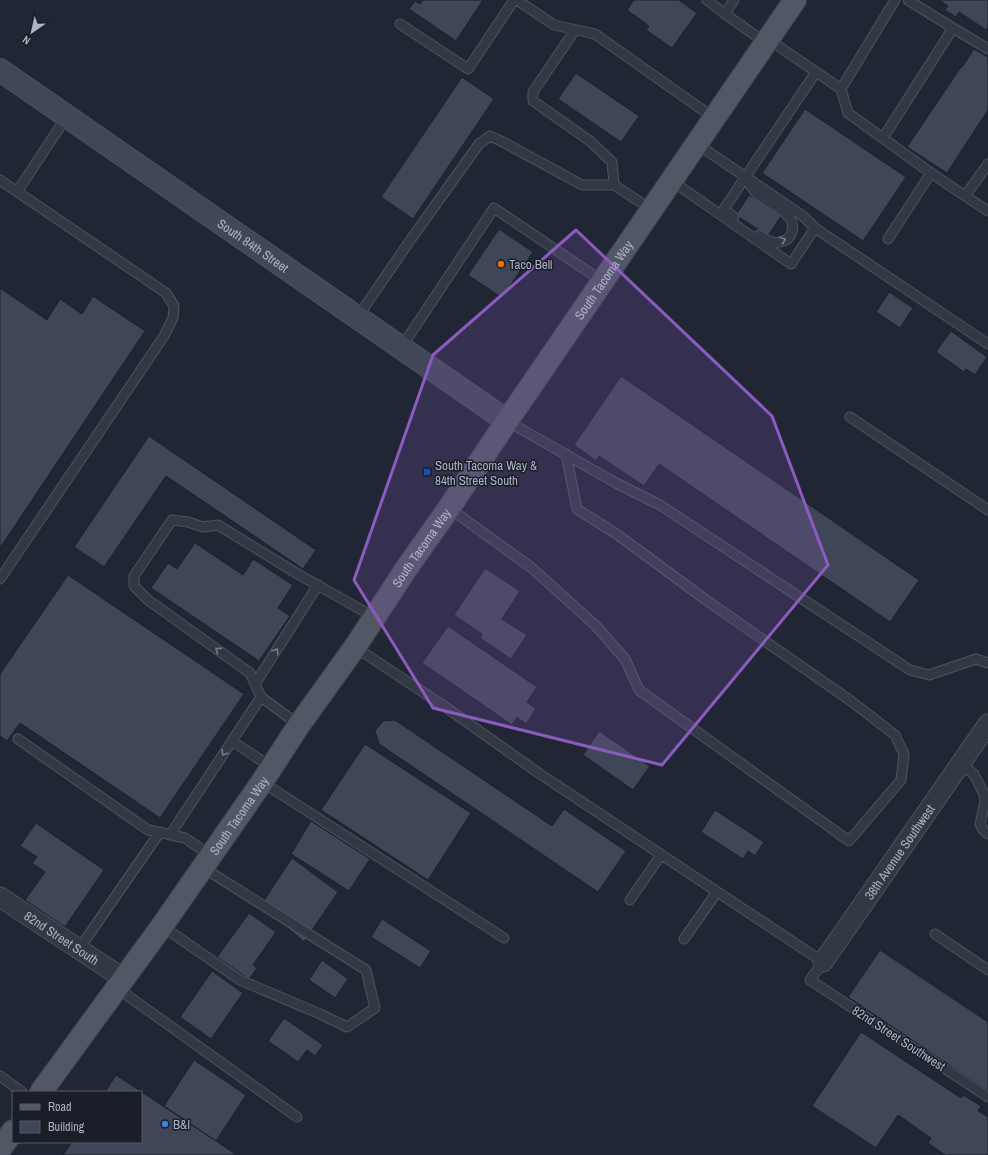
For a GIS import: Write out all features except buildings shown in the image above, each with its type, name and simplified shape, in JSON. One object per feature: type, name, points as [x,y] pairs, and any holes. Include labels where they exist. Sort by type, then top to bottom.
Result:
[{"type":"main road","name":"South Tacoma Way","points":[[42,1091],[162,926],[355,647],[406,569],[795,0]]},
{"type":"main road","name":"South 84th Street","points":[[0,70],[507,421]]},
{"type":"main road","points":[[0,1149],[12,1132]]},
{"type":"street","name":"38th Avenue Southwest","points":[[823,962],[988,724]]},
{"type":"street","name":"82nd Street South","points":[[0,897],[79,949],[120,984]]},
{"type":"lane","points":[[400,24],[468,69],[514,0]]},
{"type":"lane","points":[[517,0],[554,25],[595,34],[714,118]]},
{"type":"lane","points":[[706,0],[725,14],[841,89],[848,112],[931,173],[988,212]]},
{"type":"lane","points":[[725,14],[734,0]]},
{"type":"lane","points":[[841,89],[895,0]]},
{"type":"lane","points":[[908,0],[988,50]]},
{"type":"lane","points":[[883,138],[954,28]]},
{"type":"lane","points":[[575,30],[533,92],[533,101],[590,142],[612,162],[614,185]]},
{"type":"lane","points":[[745,177],[758,194],[786,214],[791,221],[793,229],[790,236],[785,241],[776,243],[766,240],[724,209],[745,177],[816,72]]},
{"type":"lane","points":[[17,192],[67,116]]},
{"type":"lane","points":[[357,318],[479,144],[490,136],[582,185],[614,185],[652,210]]},
{"type":"lane","points":[[697,144],[803,216],[815,228],[988,344]]},
{"type":"lane","points":[[965,196],[988,164]]},
{"type":"lane","points":[[888,239],[931,173]]},
{"type":"lane","points":[[0,180],[166,293],[174,306],[172,318],[164,336],[0,579]]},
{"type":"lane","points":[[672,181],[791,264],[815,228]]},
{"type":"lane","points":[[401,348],[494,208],[602,281]]},
{"type":"lane","points":[[850,418],[988,510]]},
{"type":"lane","points":[[507,421],[616,483],[660,505],[910,670],[930,674],[976,660],[988,663]]},
{"type":"lane","points":[[449,508],[532,568],[596,626],[625,659],[639,690],[849,841],[901,780],[904,754],[895,735],[851,701],[706,600],[618,535],[577,509],[566,454]]},
{"type":"lane","points":[[300,725],[261,697],[250,672],[148,600],[134,586],[134,576],[172,520],[188,522],[203,527],[218,525],[374,617]]},
{"type":"lane","points":[[255,684],[318,585]]},
{"type":"lane","points":[[355,647],[444,706],[540,774],[823,962]]},
{"type":"lane","points":[[170,835],[261,697]]},
{"type":"lane","points":[[18,739],[148,830],[186,838],[206,861],[366,970],[375,1008],[347,1027],[240,980],[162,926]]},
{"type":"lane","points":[[232,741],[266,775],[504,938]]},
{"type":"lane","points":[[960,764],[974,774],[984,794],[985,802],[980,824],[982,830],[988,834]]},
{"type":"lane","points":[[79,949],[160,832]]},
{"type":"lane","points":[[630,900],[661,855]]},
{"type":"lane","points":[[684,939],[717,892]]},
{"type":"lane","points":[[936,934],[988,970]]},
{"type":"lane","name":"38th Avenue Southwest","points":[[810,980],[823,962]]},
{"type":"lane","name":"82nd Street Southwest","points":[[810,980],[988,1097]]},
{"type":"lane","points":[[120,984],[297,1117]]},
{"type":"lane","points":[[0,1076],[21,1091]]},
{"type":"highlighted area","points":[[576,230],[772,416],[828,565],[662,765],[433,708],[354,580],[433,355]]},
{"type":"place","name":"Taco Bell","points":[[501,264]]},
{"type":"place","name":"South Tacoma Way & 84th Street South","points":[[427,472]]},
{"type":"place","name":"B&I","points":[[165,1124]]}]
